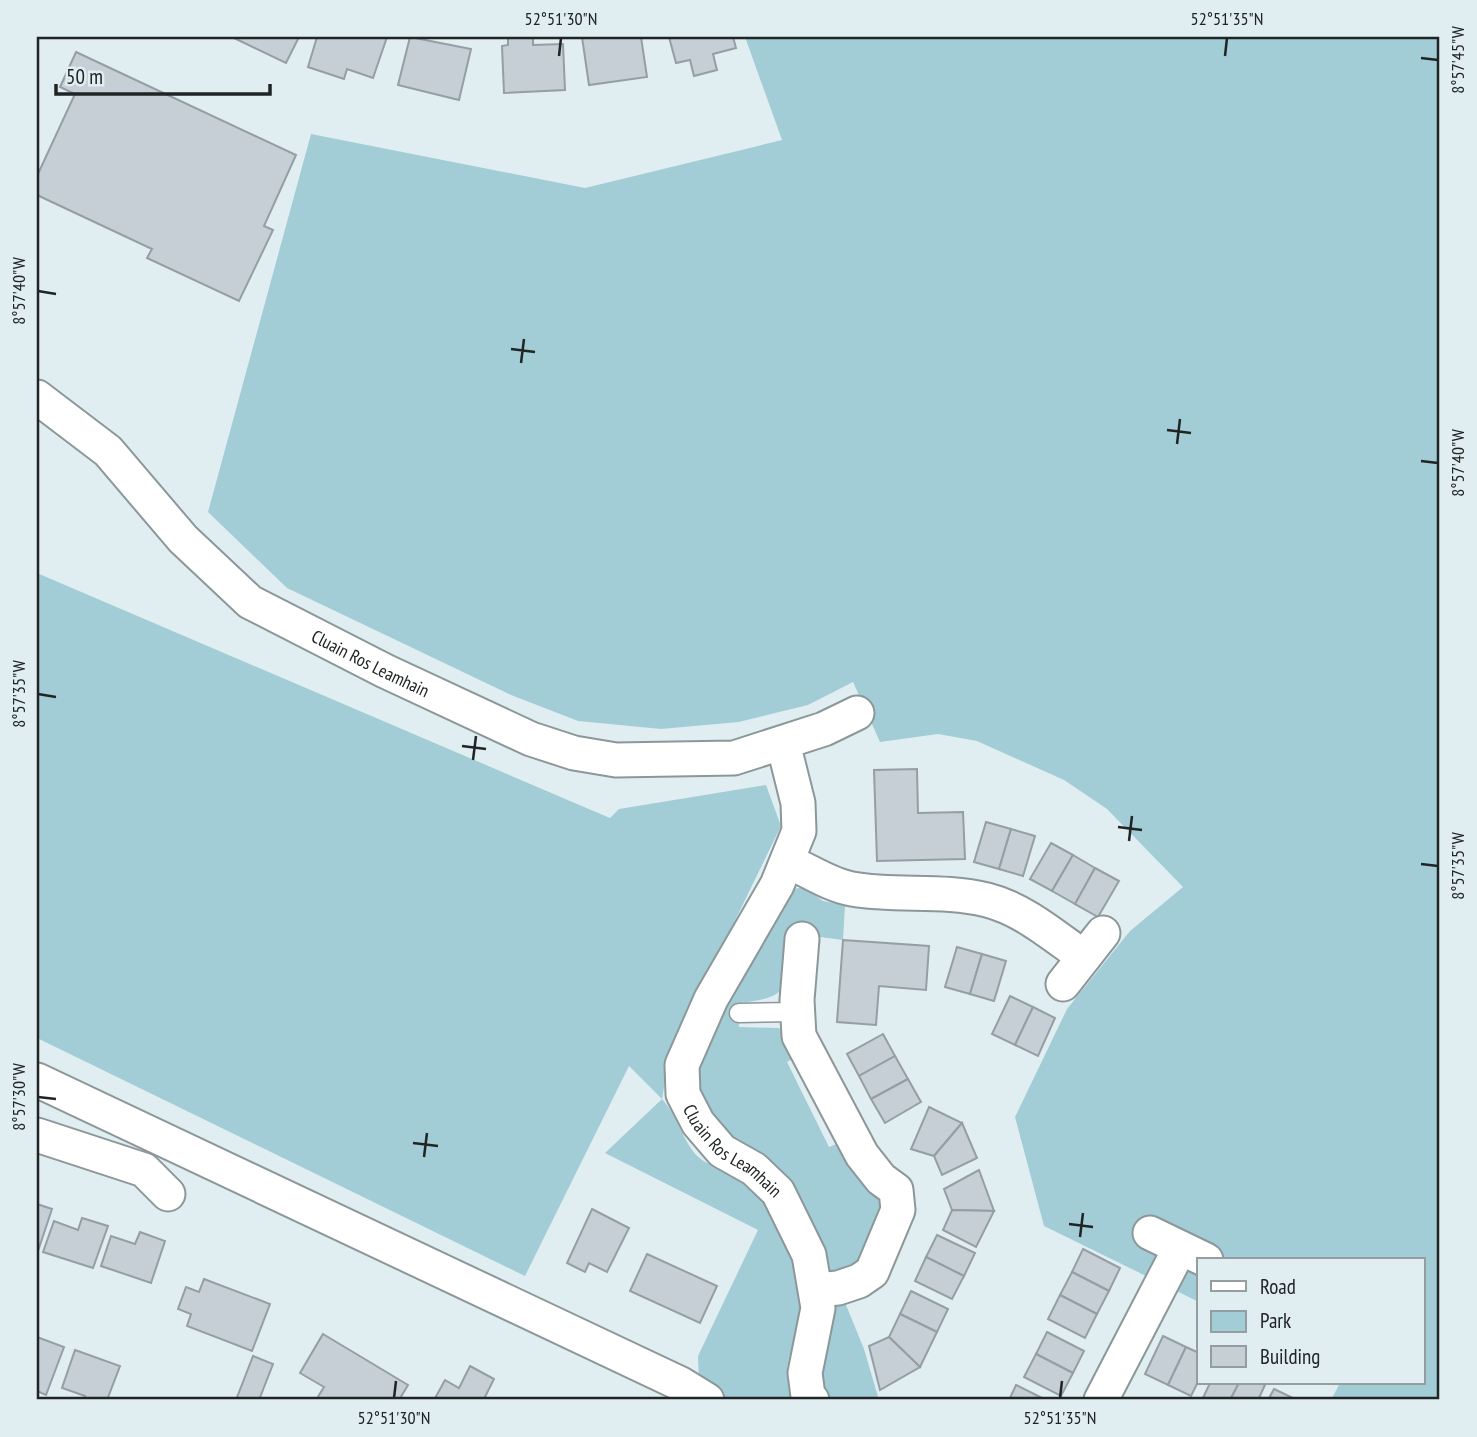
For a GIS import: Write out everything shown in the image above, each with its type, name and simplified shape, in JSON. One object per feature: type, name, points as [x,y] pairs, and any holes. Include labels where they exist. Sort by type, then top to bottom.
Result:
[{"type":"street","name":"Cluain Ros Leamhain","points":[[37,397],[108,451],[183,539],[250,602],[385,671],[531,739],[584,755],[616,760],[734,758],[824,729],[858,713]]},
{"type":"street","name":"Cluain Ros Leamhain","points":[[783,743],[799,803],[799,831],[788,862],[711,999],[682,1065],[683,1094],[698,1123],[722,1151],[754,1169],[778,1192],[809,1255],[818,1308],[805,1373],[808,1396],[812,1400]]},
{"type":"street","points":[[788,862],[853,890],[947,893],[989,900],[1093,945],[1063,985]]},
{"type":"street","points":[[802,939],[799,1036],[862,1155],[881,1179],[896,1190],[898,1210],[872,1272],[859,1281],[838,1288],[816,1290]]},
{"type":"street","points":[[37,1080],[668,1378],[707,1400]]},
{"type":"street","points":[[37,1135],[144,1170],[168,1194]]},
{"type":"street","points":[[1106,1399],[1193,1254],[1150,1233]]},
{"type":"lane","points":[[739,1013],[798,1012]]},
{"type":"green space","points":[[745,37],[1440,37],[1440,1400],[1331,1400],[1339,1384],[1424,1384],[1424,1258],[1197,1258],[1197,1301],[1044,1226],[1015,1117],[1067,1009],[1130,931],[1183,887],[1107,809],[1064,780],[977,741],[938,734],[880,742],[853,682],[808,705],[739,722],[661,729],[578,721],[511,695],[287,588],[208,512],[311,134],[585,188],[782,140]]},
{"type":"green space","points":[[37,573],[610,818],[619,809],[766,785],[781,826],[670,1054],[662,1099],[629,1066],[525,1276],[37,1038]]},
{"type":"green space","points":[[803,887],[823,901],[845,905],[843,940],[790,933],[788,976],[785,985],[770,997],[738,1003],[739,1027],[779,1028],[798,1056],[787,1062],[829,1147],[841,1142],[886,1200],[859,1265],[829,1273],[697,1098],[696,1055],[786,891]]},
{"type":"green space","points":[[662,1099],[697,1155],[708,1164],[743,1179],[755,1188],[767,1202],[786,1238],[799,1278],[803,1312],[787,1367],[796,1400],[729,1400],[699,1383],[698,1356],[758,1230],[605,1153]]},
{"type":"green space","points":[[844,1300],[864,1349],[879,1400],[831,1400],[824,1395],[818,1361],[829,1306]]},
{"type":"building","points":[[232,37],[299,37],[286,63]]},
{"type":"building","points":[[317,37],[387,37],[373,78],[347,69],[344,79],[308,67]]},
{"type":"building","points":[[410,37],[471,49],[459,100],[398,85]]},
{"type":"building","points":[[508,37],[533,37],[533,45],[563,44],[565,90],[504,93],[502,46],[508,45]]},
{"type":"building","points":[[582,37],[641,37],[647,77],[589,85]]},
{"type":"building","points":[[669,37],[733,37],[736,48],[713,54],[717,70],[694,76],[690,60],[676,63]]},
{"type":"building","points":[[76,52],[296,155],[264,226],[273,230],[239,301],[147,258],[152,249],[37,195],[37,176],[75,94],[60,87]]},
{"type":"building","points":[[917,769],[918,813],[963,812],[965,859],[877,861],[874,770]]},
{"type":"building","points":[[986,822],[1011,829],[999,869],[974,862]]},
{"type":"building","points":[[1011,829],[1035,836],[1023,876],[999,869]]},
{"type":"building","points":[[1051,843],[1073,855],[1052,891],[1030,879]]},
{"type":"building","points":[[1073,855],[1095,868],[1075,904],[1052,891]]},
{"type":"building","points":[[1095,868],[1119,881],[1098,917],[1075,904]]},
{"type":"building","points":[[843,940],[929,946],[926,990],[879,986],[876,1025],[837,1022]]},
{"type":"building","points":[[957,947],[982,954],[970,994],[945,987]]},
{"type":"building","points":[[982,954],[1006,961],[994,1001],[970,994]]},
{"type":"building","points":[[1010,996],[1033,1007],[1015,1045],[992,1034]]},
{"type":"building","points":[[1033,1007],[1055,1018],[1038,1056],[1015,1045]]},
{"type":"building","points":[[883,1034],[895,1056],[859,1076],[847,1054]]},
{"type":"building","points":[[895,1056],[908,1079],[871,1099],[859,1076]]},
{"type":"building","points":[[908,1079],[921,1102],[885,1123],[871,1099]]},
{"type":"building","points":[[929,1107],[962,1123],[934,1156],[911,1149]]},
{"type":"building","points":[[962,1123],[977,1158],[942,1175],[934,1156]]},
{"type":"building","points":[[979,1170],[994,1211],[952,1210],[944,1189]]},
{"type":"building","points":[[37,1204],[52,1209],[38,1251],[37,1251]]},
{"type":"building","points":[[592,1209],[629,1228],[607,1272],[589,1263],[585,1272],[567,1263]]},
{"type":"building","points":[[952,1210],[994,1211],[976,1247],[943,1230]]},
{"type":"building","points":[[82,1218],[108,1226],[93,1268],[43,1252],[54,1221],[78,1230]]},
{"type":"building","points":[[140,1232],[165,1241],[151,1283],[101,1266],[111,1236],[135,1244]]},
{"type":"building","points":[[937,1235],[975,1253],[964,1276],[926,1257]]},
{"type":"building","points":[[1083,1249],[1120,1268],[1109,1291],[1072,1272]]},
{"type":"building","points":[[647,1254],[717,1286],[700,1323],[630,1291]]},
{"type":"building","points":[[926,1257],[964,1276],[952,1299],[915,1281]]},
{"type":"building","points":[[1072,1272],[1109,1291],[1097,1314],[1060,1295]]},
{"type":"building","points":[[204,1279],[270,1304],[252,1351],[187,1326],[191,1314],[178,1309],[186,1287],[199,1292]]},
{"type":"building","points":[[911,1291],[948,1309],[937,1332],[900,1314]]},
{"type":"building","points":[[1060,1295],[1097,1314],[1085,1338],[1048,1319]]},
{"type":"building","points":[[900,1314],[937,1332],[920,1367],[889,1337]]},
{"type":"building","points":[[1047,1332],[1084,1351],[1073,1373],[1036,1354]]},
{"type":"building","points":[[323,1334],[408,1385],[399,1400],[316,1400],[324,1387],[300,1373]]},
{"type":"building","points":[[1163,1336],[1186,1347],[1168,1385],[1145,1374]]},
{"type":"building","points":[[37,1337],[64,1347],[46,1395],[37,1391]]},
{"type":"building","points":[[889,1337],[920,1367],[880,1390],[869,1346]]},
{"type":"building","points":[[1186,1347],[1197,1352],[1197,1384],[1191,1396],[1168,1385]]},
{"type":"building","points":[[75,1350],[120,1366],[107,1400],[84,1400],[85,1396],[62,1388]]},
{"type":"building","points":[[1036,1354],[1073,1373],[1061,1396],[1024,1377]]},
{"type":"building","points":[[253,1356],[273,1364],[259,1400],[236,1400]]},
{"type":"building","points":[[470,1366],[494,1379],[484,1399],[487,1400],[434,1400],[445,1380],[459,1388]]},
{"type":"building","points":[[1210,1384],[1238,1384],[1230,1400],[1202,1400]]},
{"type":"building","points":[[1238,1384],[1265,1385],[1258,1400],[1230,1400]]},
{"type":"building","points":[[1016,1385],[1046,1400],[1009,1400]]},
{"type":"building","points":[[1274,1389],[1297,1400],[1268,1400]]}]
